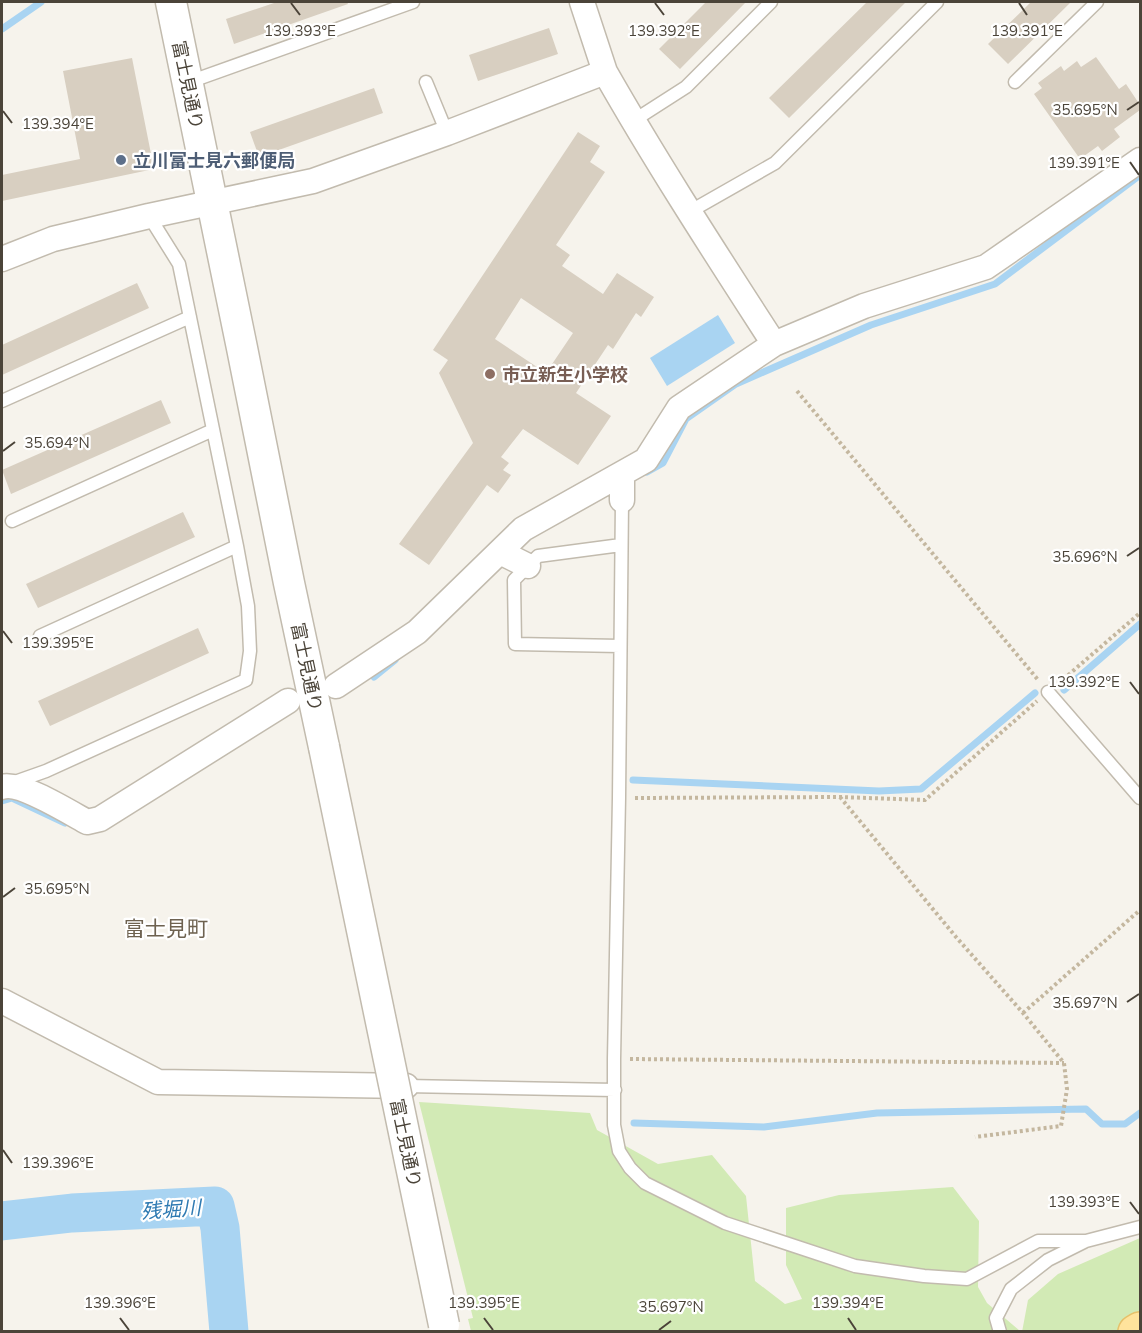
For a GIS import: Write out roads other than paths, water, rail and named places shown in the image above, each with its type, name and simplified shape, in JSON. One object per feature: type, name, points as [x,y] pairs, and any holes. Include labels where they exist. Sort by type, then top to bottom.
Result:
[{"type":"main road","points":[[1135,1332],[1140,1329]]},
{"type":"street","name":"富士見通り","points":[[171,2],[444,1328]]},
{"type":"street","points":[[582,2],[605,72],[689,212],[774,344]]},
{"type":"street","points":[[2,260],[53,239],[313,181],[447,133],[605,72]]},
{"type":"street","points":[[336,686],[417,632],[523,529],[622,484],[646,460],[679,408],[774,344],[864,306],[986,267],[1140,160]]},
{"type":"street","points":[[500,552],[528,566]]},
{"type":"street","points":[[5,786],[35,794],[87,822],[100,819],[288,701]]},
{"type":"street","points":[[2,1001],[158,1082],[406,1086]]},
{"type":"lane","points":[[187,82],[413,2]]},
{"type":"lane","points":[[633,121],[686,87],[771,2]]},
{"type":"lane","points":[[689,212],[775,163],[937,2]]},
{"type":"lane","points":[[1015,82],[1097,2]]},
{"type":"lane","points":[[426,82],[447,133]]},
{"type":"lane","points":[[5,786],[46,771],[246,680],[250,651],[248,606],[179,264],[149,216]]},
{"type":"lane","points":[[2,401],[190,317]]},
{"type":"lane","points":[[12,521],[213,430]]},
{"type":"lane","points":[[622,484],[614,1059],[614,1125],[619,1151],[630,1168],[645,1183],[725,1223],[855,1266],[924,1276],[967,1278],[1038,1241],[1086,1241]]},
{"type":"lane","points":[[620,646],[515,644],[514,580],[538,556],[621,545]]},
{"type":"lane","points":[[40,636],[237,546]]},
{"type":"lane","points":[[1048,692],[1140,798]]},
{"type":"lane","points":[[406,1086],[615,1090]]},
{"type":"lane","points":[[1000,1332],[996,1318],[1011,1289],[1048,1260],[1086,1241],[1140,1227]]},
{"type":"water","points":[[718,315],[735,343],[667,386],[650,358]]},
{"type":"waterway","points":[[2,29],[41,2]]},
{"type":"waterway","points":[[647,472],[663,463],[686,419],[736,384],[871,325],[995,284],[1140,175]]},
{"type":"waterway","points":[[1064,690],[1140,624]]},
{"type":"waterway","points":[[374,677],[395,660]]},
{"type":"waterway","points":[[633,780],[879,791],[921,789],[1035,693]]},
{"type":"waterway","points":[[2,801],[12,798],[65,823]]},
{"type":"waterway","points":[[634,1123],[764,1127],[877,1113],[1086,1109],[1102,1124],[1125,1124],[1140,1113]]},
{"type":"waterway","name":"残堀川","points":[[2,1221],[72,1213],[215,1206],[220,1228],[229,1332]]},
{"type":"place","name":"立川富士見六郵便局","points":[[121,160]]},
{"type":"place","name":"市立新生小学校","points":[[490,374]]},
{"type":"district","name":"富士見町","points":[[166,928]]}]
